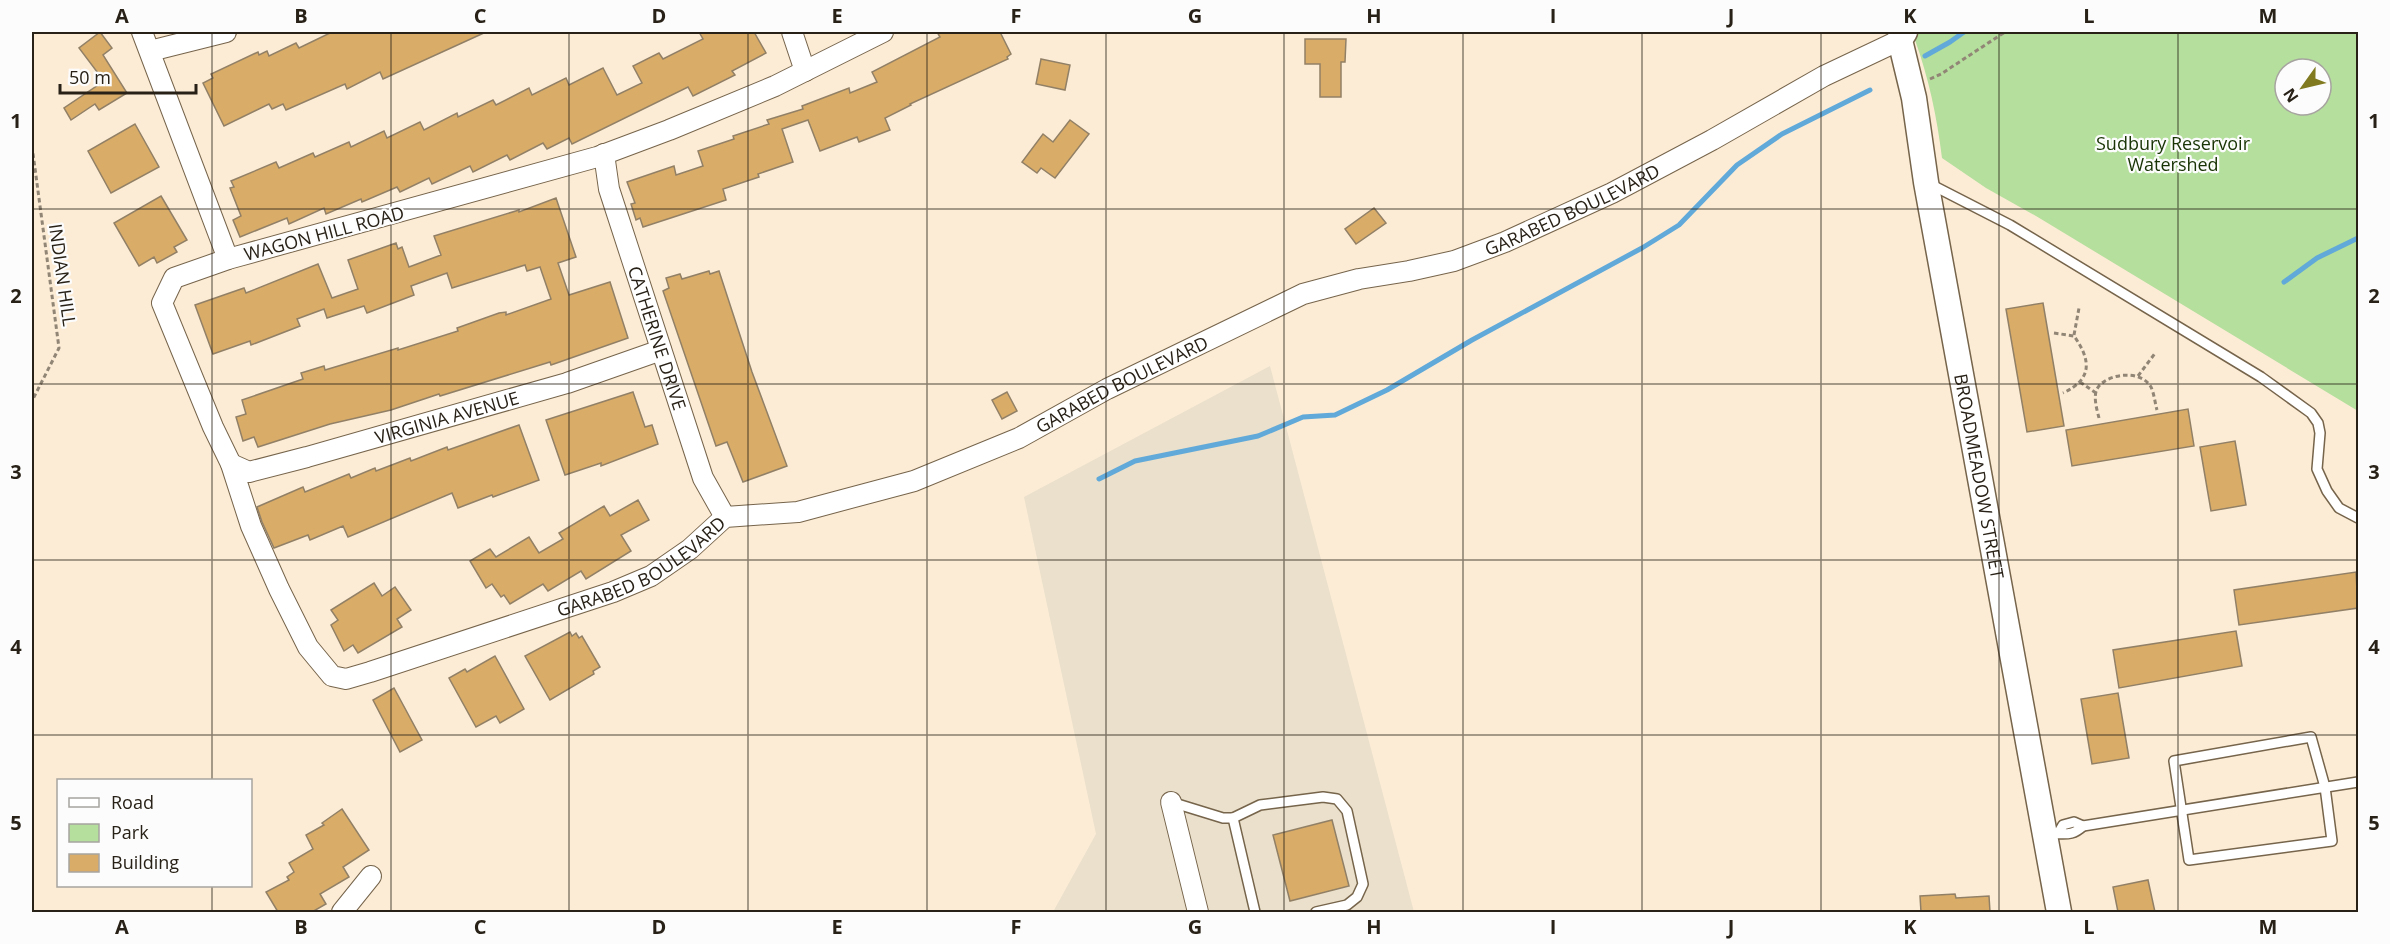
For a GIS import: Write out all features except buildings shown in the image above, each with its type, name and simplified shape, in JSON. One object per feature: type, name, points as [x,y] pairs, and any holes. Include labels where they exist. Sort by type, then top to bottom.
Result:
[{"type":"street","points":[[142,32],[228,259]]},
{"type":"street","points":[[150,51],[226,32]]},
{"type":"street","points":[[792,32],[805,71]]},
{"type":"street","name":"WAGON HILL ROAD","points":[[332,676],[308,647],[279,589],[251,526],[231,464],[213,427],[162,303],[174,278],[228,259],[604,154],[776,86],[883,32]]},
{"type":"street","name":"BROADMEADOW STREET","points":[[1901,34],[1912,87],[1926,182],[2052,833],[2059,912]]},
{"type":"street","name":"GARABED BOULEVARD","points":[[332,676],[345,679],[370,672],[622,588],[651,576],[690,549],[725,517],[798,512],[914,481],[1019,438],[1117,384],[1303,294],[1359,279],[1454,261],[1505,242],[1612,193],[1901,34]]},
{"type":"street","name":"CATHERINE DRIVE","points":[[604,154],[609,189],[703,478],[725,517]]},
{"type":"street","name":"VIRGINIA AVENUE","points":[[231,464],[249,472],[307,457],[567,383],[661,350]]},
{"type":"street","points":[[1171,802],[1198,912]]},
{"type":"street","points":[[342,912],[371,876]]},
{"type":"lane","points":[[1926,182],[2010,225],[2261,377],[2311,413],[2318,423],[2320,433],[2318,468],[2327,491],[2339,508],[2358,518]]},
{"type":"lane","points":[[2311,737],[2325,787],[2332,841],[2189,860],[2174,760],[2311,737]]},
{"type":"lane","points":[[2052,833],[2075,834],[2083,826],[2358,782]]},
{"type":"lane","points":[[1171,802],[1223,818],[1233,818],[1260,806],[1323,797],[1336,799],[1347,811],[1363,884],[1357,897],[1347,905],[1316,912]]},
{"type":"lane","points":[[1233,818],[1255,912]]},
{"type":"path","points":[[1912,87],[1941,74],[2005,32]]},
{"type":"path","name":"INDIAN HILL","points":[[32,146],[59,348],[32,401]]},
{"type":"path","points":[[2063,393],[2080,382],[2085,375],[2086,357],[2074,336],[2079,308]]},
{"type":"path","points":[[2054,333],[2074,336]]},
{"type":"path","points":[[2138,376],[2156,352]]},
{"type":"path","points":[[2099,418],[2096,393],[2104,382],[2113,378],[2138,376],[2151,386],[2157,410]]},
{"type":"path","points":[[2080,382],[2096,393]]},
{"type":"shaded area","points":[[1270,366],[1414,912],[1053,912],[1096,834],[1024,497]]},
{"type":"green space","name":"Sudbury Reservoir Watershed","points":[[1919,32],[2358,32],[2358,411],[1986,188],[1942,158],[1932,98],[1915,40]]},
{"type":"waterway","points":[[1925,56],[1964,32]]},
{"type":"waterway","points":[[1099,479],[1135,461],[1258,436],[1303,417],[1335,415],[1387,390],[1472,340],[1642,248],[1679,225],[1737,165],[1782,134],[1870,90]]},
{"type":"waterway","points":[[2284,282],[2317,258],[2358,238]]}]
